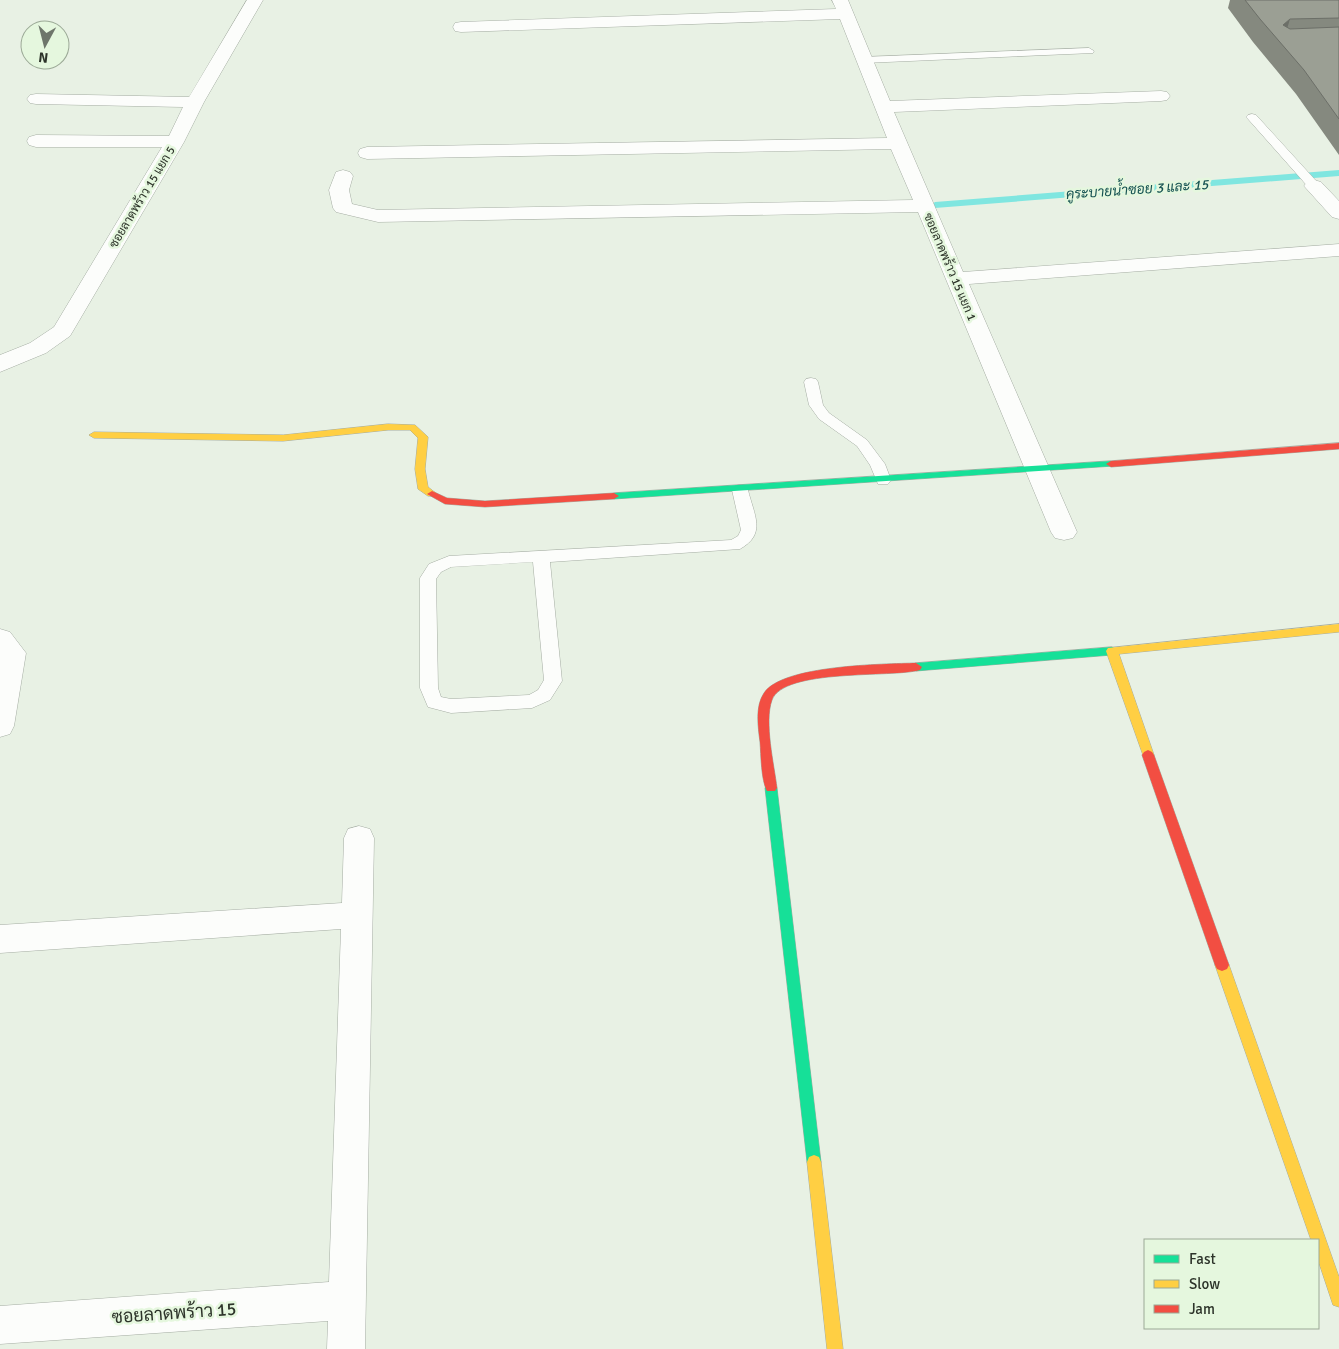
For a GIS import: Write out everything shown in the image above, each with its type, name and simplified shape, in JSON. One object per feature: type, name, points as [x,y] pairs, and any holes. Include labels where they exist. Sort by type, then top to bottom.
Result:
[{"type":"street","name":"ซอยลาดพร้าว 15 แยก 5","points":[[0,365],[13,357],[38,348],[62,331],[175,142],[195,102],[255,0]]},
{"type":"street","points":[[461,27],[843,7]]},
{"type":"street","name":"ซอยลาดพร้าว 15 แยก 1","points":[[843,7],[924,206],[1064,532]]},
{"type":"street","points":[[883,107],[1161,96]]},
{"type":"street","points":[[36,99],[195,102]]},
{"type":"street","points":[[36,141],[175,142]]},
{"type":"street","points":[[368,153],[898,143]]},
{"type":"street","points":[[343,176],[338,190],[343,208],[378,216],[924,206]]},
{"type":"street","points":[[1309,180],[1339,184]]},
{"type":"street","points":[[1309,180],[1339,213]]},
{"type":"street","points":[[955,279],[1339,250]]},
{"type":"street","points":[[94,435],[283,438],[388,427],[412,427],[423,437],[420,469],[423,488],[446,501],[485,504],[740,490],[1038,470],[1339,446]]},
{"type":"street","points":[[835,1349],[764,716],[768,694],[785,682],[812,675],[1112,651],[1339,628]]},
{"type":"street","points":[[0,639],[12,653],[0,726]]},
{"type":"street","points":[[1112,651],[1318,1239]]},
{"type":"street","points":[[346,1349],[359,838]]},
{"type":"street","points":[[0,939],[357,915]]},
{"type":"street","points":[[1319,1242],[1339,1299]]},
{"type":"street","name":"ซอยลาดพร้าว 15","points":[[0,1325],[348,1300]]},
{"type":"lane","points":[[864,60],[1090,51]]},
{"type":"lane","points":[[1252,117],[1309,180]]},
{"type":"lane","points":[[811,382],[816,405],[824,416],[862,443],[877,464],[883,480]]},
{"type":"lane","points":[[541,557],[553,681],[544,696],[532,701],[451,706],[434,702],[429,688],[428,578],[435,568],[449,562],[734,545],[745,539],[750,530],[740,490]]},
{"type":"building","points":[[1245,0],[1339,0],[1339,18],[1290,19],[1283,25],[1290,29],[1339,27],[1339,119],[1304,70]]},
{"type":"waterway","name":"คูระบายน้ำซอย 3 และ 15","points":[[935,205],[1339,173]]},
{"type":"traffic: fast","points":[[614,496],[1111,464]]},
{"type":"traffic: fast","points":[[916,667],[1112,651]]},
{"type":"traffic: fast","points":[[771,788],[814,1162]]},
{"type":"traffic: slow","points":[[94,435],[283,438],[388,427],[412,427],[423,437],[420,469],[423,489],[432,494]]},
{"type":"traffic: slow","points":[[1148,755],[1112,651],[1339,628]]},
{"type":"traffic: slow","points":[[1222,965],[1318,1239]]},
{"type":"traffic: slow","points":[[814,1162],[835,1349]]},
{"type":"traffic: slow","points":[[1319,1242],[1339,1299]]},
{"type":"traffic: jam","points":[[1111,464],[1339,446]]},
{"type":"traffic: jam","points":[[432,494],[445,501],[485,504],[614,496]]},
{"type":"traffic: jam","points":[[771,788],[764,725],[764,712],[769,694],[779,686],[815,675],[916,667]]},
{"type":"traffic: jam","points":[[1148,755],[1222,965]]}]
